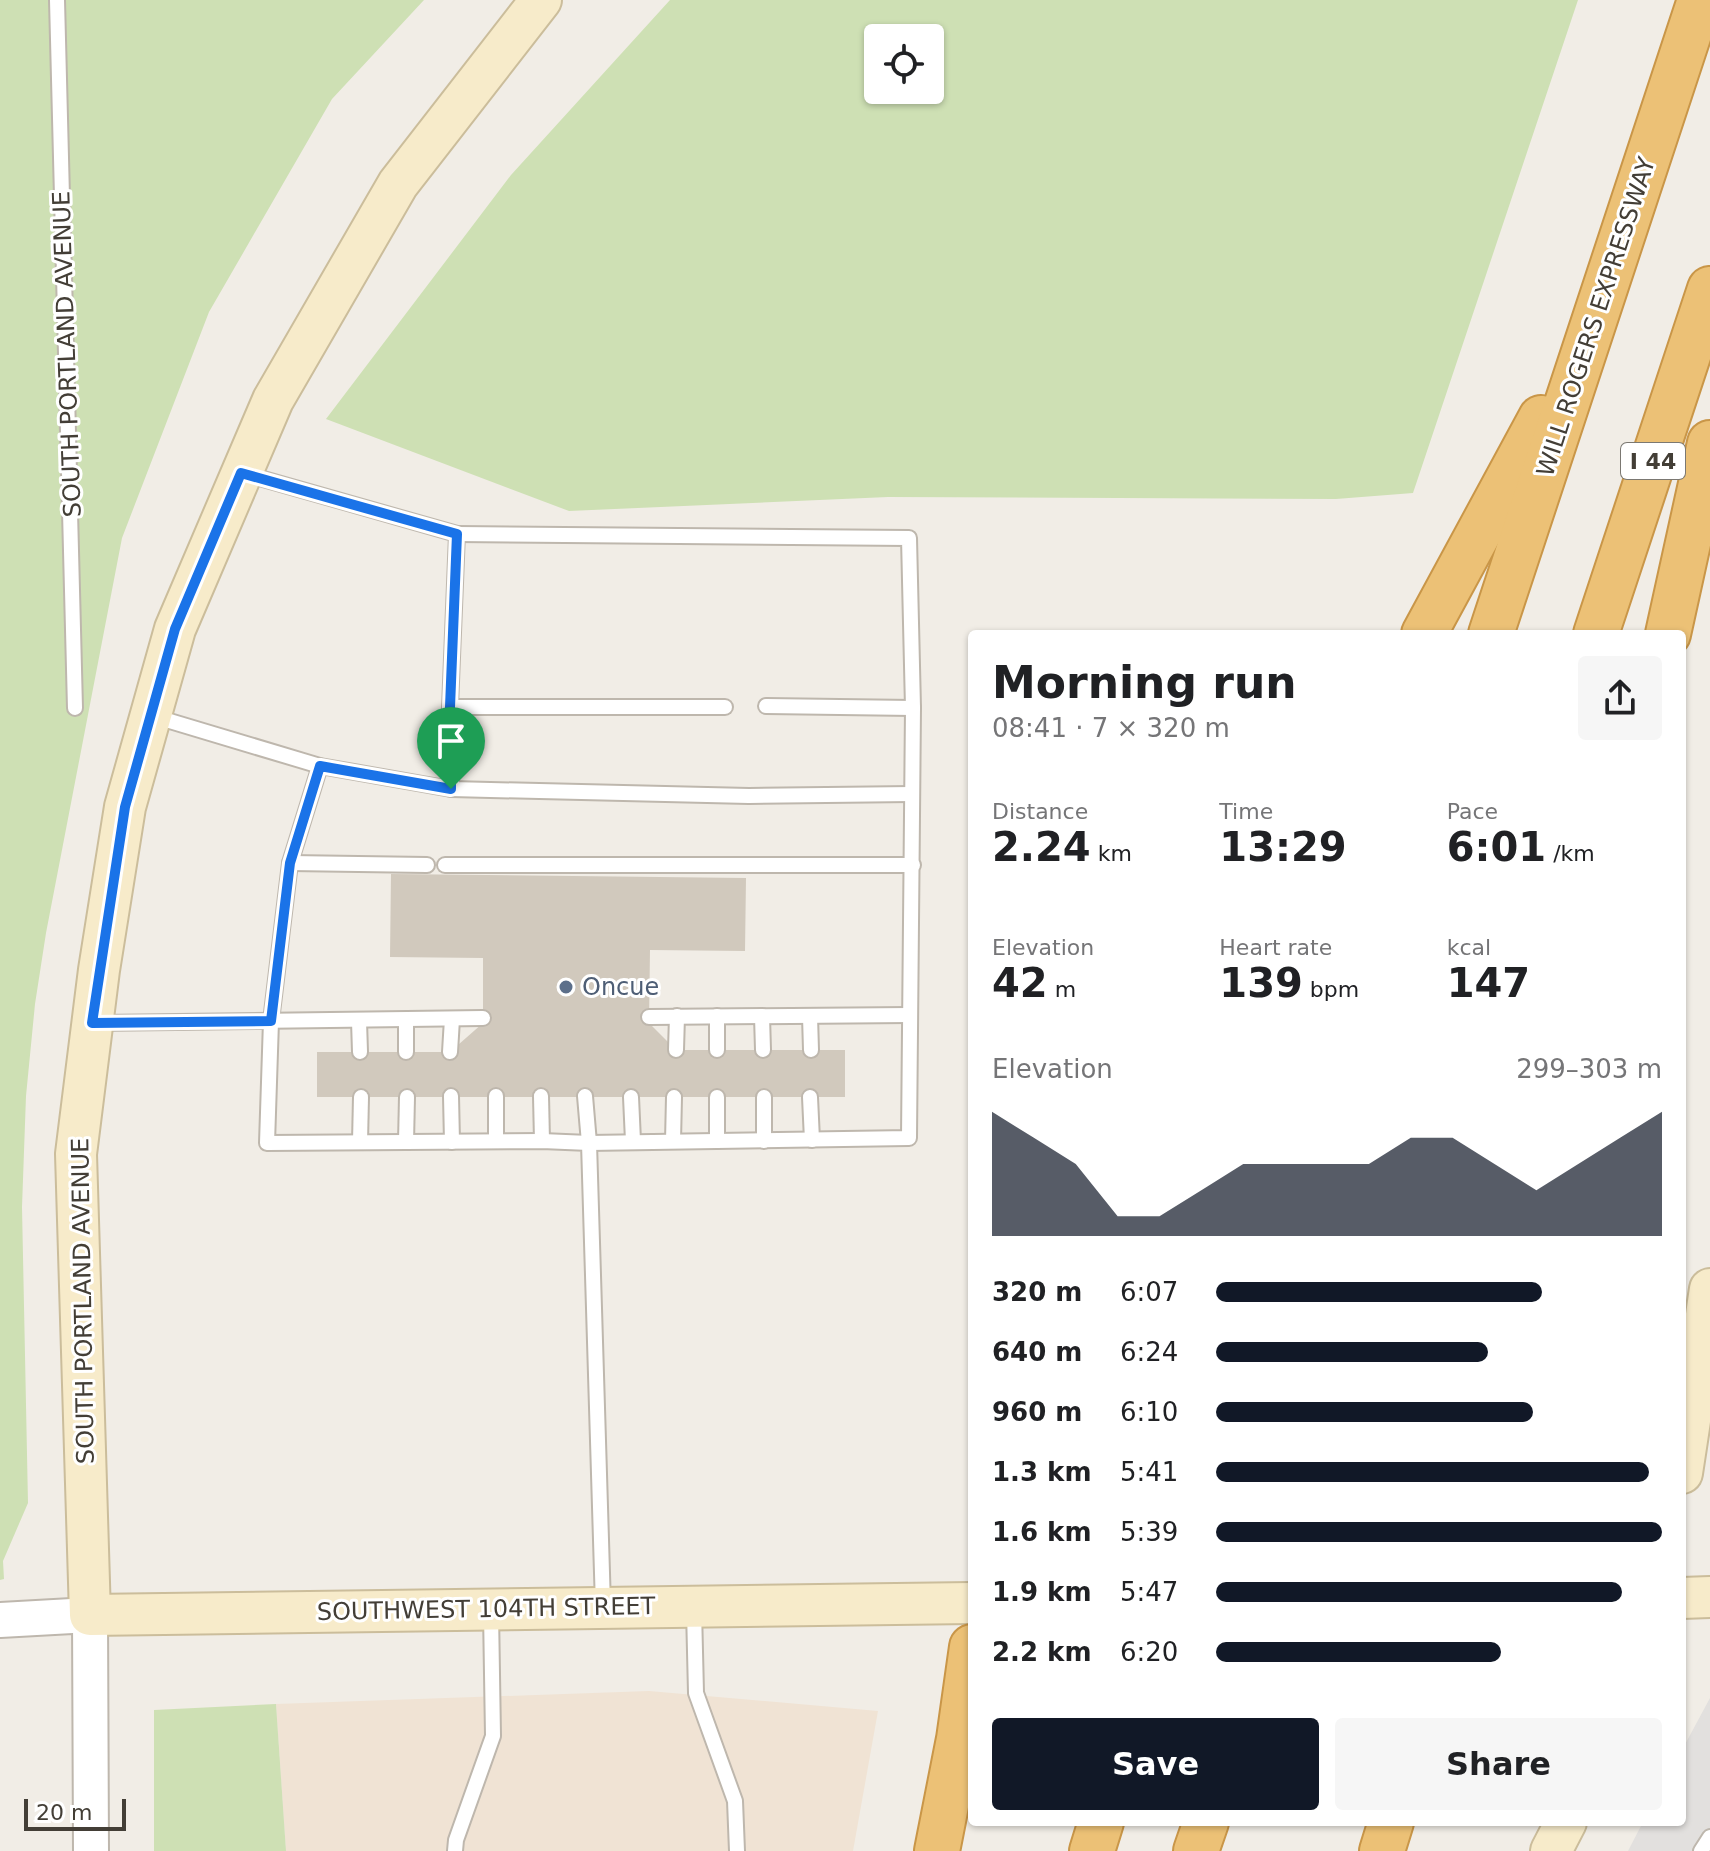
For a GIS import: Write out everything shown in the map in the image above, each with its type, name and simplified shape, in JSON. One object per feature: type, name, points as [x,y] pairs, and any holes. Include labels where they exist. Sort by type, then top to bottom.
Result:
[{"type":"highway","name":"WILL ROGERS EXPRESSWAY","points":[[1492,630],[1700,0]]},
{"type":"highway","name":"I 44","points":[[1597,630],[1710,289]]},
{"type":"highway","points":[[1426,630],[1597,314]]},
{"type":"highway","points":[[1669,630],[1710,443]]},
{"type":"highway","points":[[937,1851],[968,1675]]},
{"type":"highway","points":[[1092,1851],[1100,1826]]},
{"type":"highway","points":[[1196,1851],[1205,1826]]},
{"type":"highway","points":[[1382,1851],[1390,1826]]},
{"type":"main road","name":"SOUTH PORTLAND AVENUE","points":[[90,1615],[76,1154],[92,1023],[125,807],[175,629],[273,400],[398,184],[541,0]]},
{"type":"main road","points":[[1686,1447],[1710,1289]]},
{"type":"main road","points":[[1686,1598],[1710,1597]]},
{"type":"main road","name":"SOUTHWEST 104TH STREET","points":[[90,1615],[968,1603]]},
{"type":"main road","points":[[1551,1851],[1564,1826]]},
{"type":"street","name":"SOUTHWEST 104TH STREET","points":[[0,1620],[90,1615]]},
{"type":"street","name":"SOUTH PORTLAND AVENUE","points":[[90,1615],[91,1851]]},
{"type":"lane","name":"SOUTH PORTLAND AVENUE","points":[[57,0],[75,708]]},
{"type":"lane","points":[[241,473],[457,534],[909,538],[913,708],[909,1138],[589,1143],[267,1143],[271,1021],[290,863],[320,766]]},
{"type":"lane","points":[[451,789],[450,707],[457,534]]},
{"type":"lane","points":[[766,706],[913,708]]},
{"type":"lane","points":[[450,707],[725,707]]},
{"type":"lane","points":[[151,715],[320,766],[451,789],[749,796],[912,794]]},
{"type":"lane","points":[[290,863],[427,865]]},
{"type":"lane","points":[[445,865],[913,865]]},
{"type":"lane","points":[[649,1017],[910,1015]]},
{"type":"lane","points":[[676,1050],[677,1016]]},
{"type":"lane","points":[[717,1016],[717,1050]]},
{"type":"lane","points":[[762,1016],[763,1050]]},
{"type":"lane","points":[[810,1016],[811,1050]]},
{"type":"lane","points":[[92,1023],[483,1018]]},
{"type":"lane","points":[[450,1052],[452,1019]]},
{"type":"lane","points":[[406,1020],[406,1052]]},
{"type":"lane","points":[[359,1021],[360,1052]]},
{"type":"lane","points":[[451,1096],[452,1142]]},
{"type":"lane","points":[[496,1096],[496,1141]]},
{"type":"lane","points":[[541,1096],[542,1141]]},
{"type":"lane","points":[[585,1096],[603,1607]]},
{"type":"lane","points":[[360,1142],[361,1097]]},
{"type":"lane","points":[[406,1142],[407,1097]]},
{"type":"lane","points":[[631,1097],[633,1141]]},
{"type":"lane","points":[[673,1141],[674,1097]]},
{"type":"lane","points":[[717,1097],[717,1141]]},
{"type":"lane","points":[[764,1097],[764,1141]]},
{"type":"lane","points":[[810,1097],[812,1140]]},
{"type":"lane","points":[[694,1606],[696,1693],[735,1801],[737,1851]]},
{"type":"lane","points":[[455,1851],[456,1840],[493,1736],[491,1608]]},
{"type":"lane","points":[[1701,1851],[1710,1837]]},
{"type":"shaded area","points":[[649,1691],[878,1711],[853,1851],[286,1851],[276,1704]]},
{"type":"shaded area","points":[[1710,1698],[1710,1851],[1628,1851],[1641,1826],[1686,1826],[1686,1743]]},
{"type":"green space","points":[[0,0],[424,0],[332,99],[209,312],[122,538],[35,1004],[26,1096],[22,1207],[28,1503],[3,1561],[4,1579],[0,1580]]},
{"type":"green space","points":[[670,0],[1578,0],[1413,493],[1336,499],[888,497],[569,511],[326,419],[511,175]]},
{"type":"green space","points":[[276,1704],[286,1851],[154,1851],[154,1710]]},
{"type":"building","name":"Oncue","points":[[391,874],[746,878],[745,951],[650,950],[649,1023],[676,1050],[845,1050],[845,1097],[317,1097],[317,1052],[450,1052],[483,1023],[483,958],[390,957]]},
{"type":"place","name":"Oncue","points":[[566,987]]},
{"type":"route","points":[[241,473],[457,534],[450,707],[451,789],[320,766],[290,863],[271,1021],[92,1023],[125,807],[175,629],[241,473]]}]
